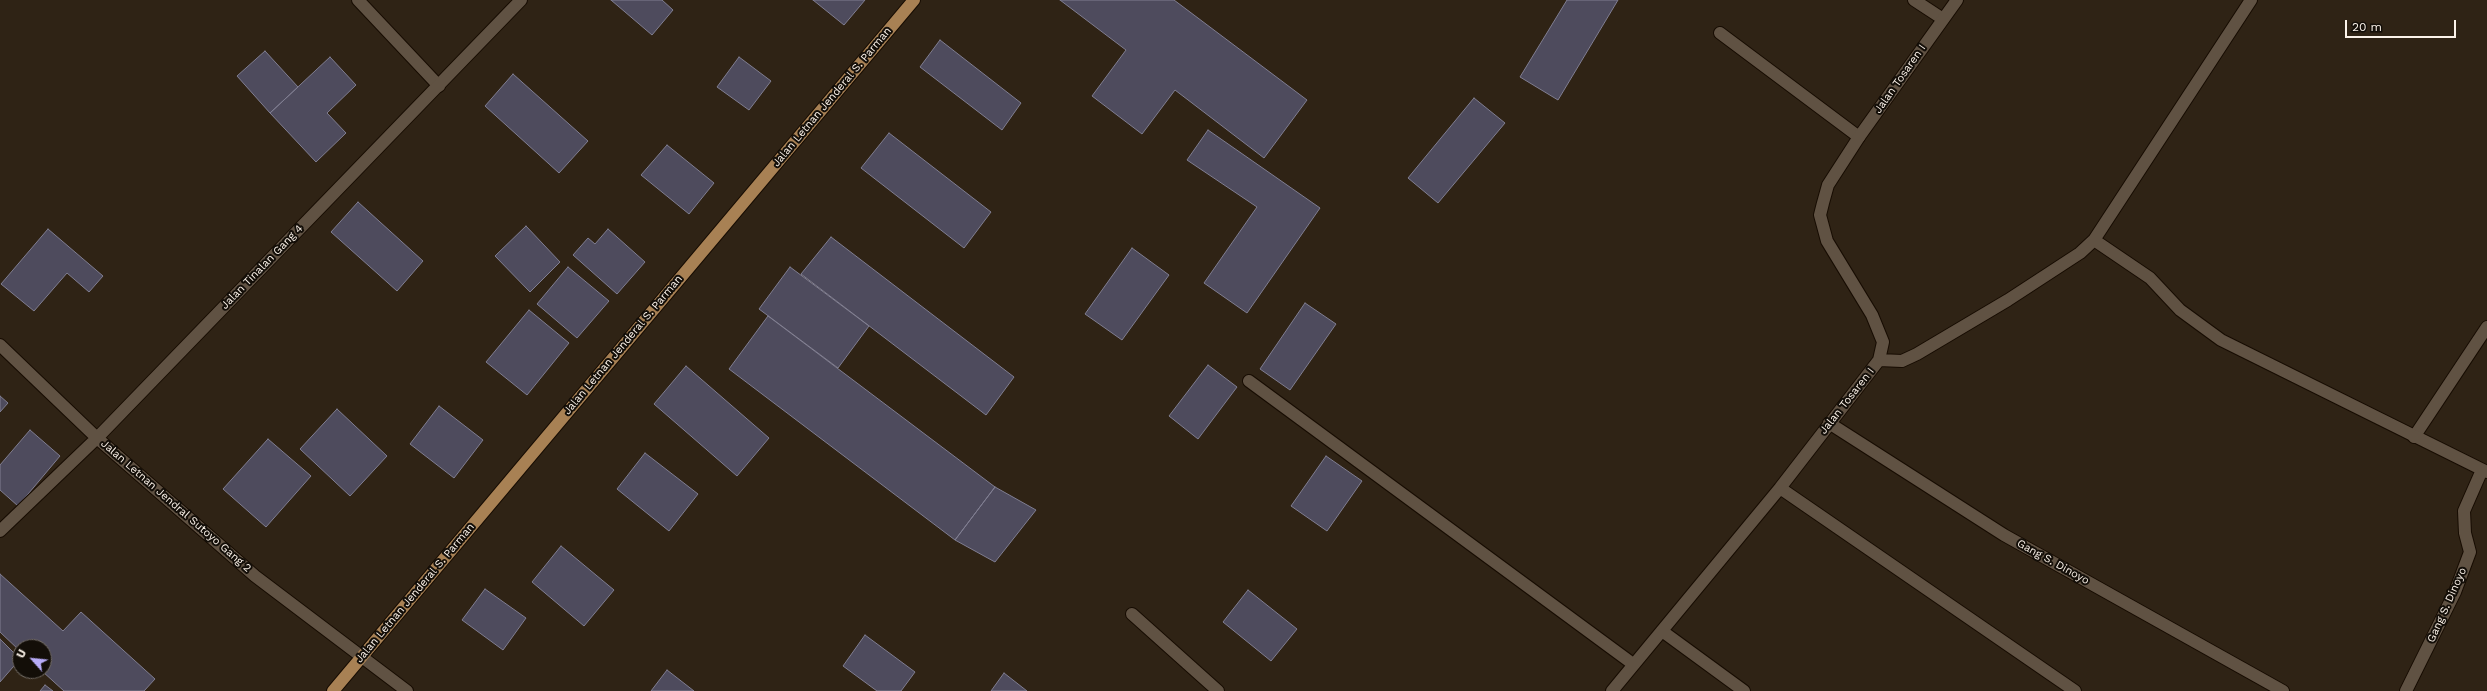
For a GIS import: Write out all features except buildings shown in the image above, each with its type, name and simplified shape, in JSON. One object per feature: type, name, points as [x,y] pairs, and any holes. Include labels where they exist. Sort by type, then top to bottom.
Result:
[{"type":"main road","name":"Jalan Letnan Jenderal S. Parman","points":[[333,691],[360,657],[914,0]]},
{"type":"street","points":[[358,0],[439,86]]},
{"type":"street","name":"Jalan Tinalan Gang 4","points":[[0,531],[96,438],[521,0]]},
{"type":"street","points":[[1914,0],[1944,19]]},
{"type":"street","name":"Jalan Tosaren I","points":[[1612,691],[1780,488],[1879,360],[1883,342],[1878,328],[1872,315],[1827,241],[1820,215],[1828,186],[1859,137],[1957,0]]},
{"type":"street","points":[[1879,360],[1902,361],[1917,354],[2008,300],[2080,253],[2094,240],[2251,0]]},
{"type":"street","points":[[1720,33],[1859,137]]},
{"type":"street","points":[[2094,240],[2150,278],[2180,310],[2221,340],[2484,471]]},
{"type":"street","points":[[2414,437],[2487,327]]},
{"type":"street","name":"Jalan Letnan Jendral Sutoyo Gang 2","points":[[0,345],[96,438],[255,576],[360,657],[407,691]]},
{"type":"street","points":[[1249,382],[1633,664]]},
{"type":"street","name":"Gang S. Dinoyo","points":[[1829,423],[2004,534],[2283,691]]},
{"type":"street","name":"Gang S. Dinoyo","points":[[2406,691],[2455,592],[2470,552],[2465,533],[2464,511],[2484,471]]},
{"type":"street","points":[[1780,488],[2075,691]]},
{"type":"street","points":[[1132,614],[1218,691]]},
{"type":"street","points":[[1662,631],[1744,691]]}]
